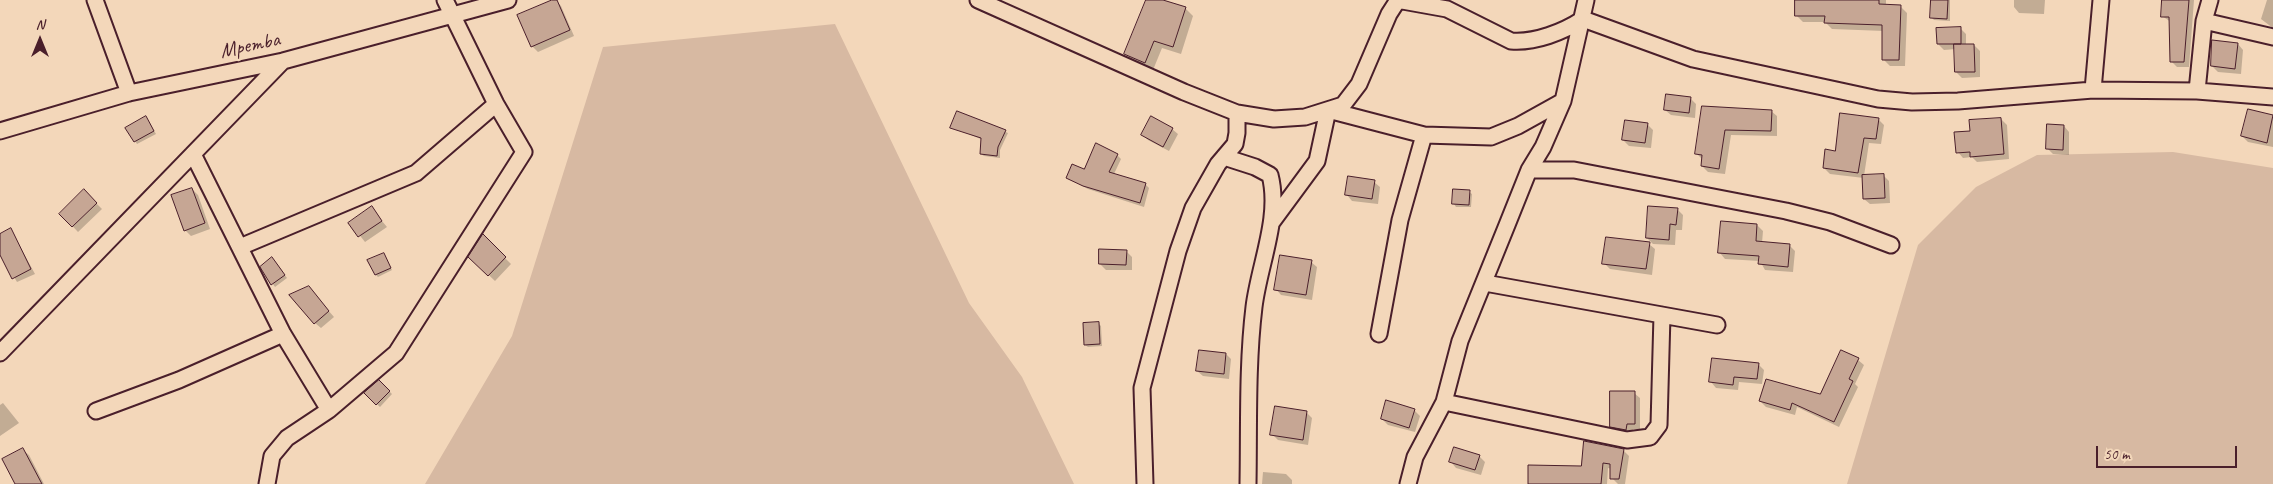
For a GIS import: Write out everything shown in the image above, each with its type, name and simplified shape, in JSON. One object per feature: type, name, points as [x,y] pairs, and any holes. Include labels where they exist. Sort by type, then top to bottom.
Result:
[{"type":"street","points":[[96,0],[130,93]]},
{"type":"street","points":[[265,484],[272,456],[287,438],[329,410],[396,353],[524,152],[496,104],[444,0]]},
{"type":"street","name":"Mpemba","points":[[0,132],[130,93],[283,61],[508,0]]},
{"type":"street","points":[[978,0],[1152,79],[1237,113],[1274,120],[1291,120],[1343,105],[1359,84],[1388,14],[1397,0],[1447,9],[1511,41],[1522,42],[1565,31],[1583,19]]},
{"type":"street","points":[[1408,484],[1415,457],[1444,402],[1460,341],[1529,170],[1543,147],[1563,101],[1586,0]]},
{"type":"street","points":[[2092,90],[2101,0]]},
{"type":"street","points":[[2197,91],[2204,20],[2210,0]]},
{"type":"street","points":[[1583,19],[1693,59],[1878,99],[1912,102],[1958,101],[2092,90],[2197,91],[2273,97]]},
{"type":"street","points":[[2204,20],[2273,37]]},
{"type":"street","points":[[0,353],[283,61]]},
{"type":"street","points":[[1328,110],[1424,135],[1491,137],[1518,126],[1563,101]]},
{"type":"street","points":[[240,247],[416,173],[496,104]]},
{"type":"street","points":[[1272,222],[1317,161],[1328,110]]},
{"type":"street","points":[[1146,484],[1142,388],[1178,251],[1193,208],[1218,164],[1235,144],[1237,113]]},
{"type":"street","points":[[1379,334],[1400,220],[1424,135]]},
{"type":"street","points":[[193,154],[284,334],[329,410]]},
{"type":"street","points":[[1224,157],[1255,167],[1270,176],[1274,188],[1272,222],[1260,270],[1254,309],[1248,484]]},
{"type":"street","points":[[1529,170],[1574,170],[1786,211],[1830,222],[1891,245]]},
{"type":"street","points":[[1485,283],[1717,326]]},
{"type":"street","points":[[1444,402],[1627,440],[1650,437],[1659,425],[1662,315]]},
{"type":"street","points":[[96,411],[180,380],[284,334]]},
{"type":"shaded area","points":[[835,24],[969,303],[1022,377],[1074,484],[425,484],[512,336],[603,47]]},
{"type":"shaded area","points":[[2173,152],[2273,168],[2273,484],[1847,484],[1918,245],[1976,187],[2037,155]]},
{"type":"building","points":[[552,0],[557,0],[570,30],[531,47],[517,15]]},
{"type":"building","points":[[1146,0],[1163,0],[1186,7],[1173,47],[1154,41],[1145,63],[1124,54]]},
{"type":"building","points":[[1795,0],[1879,0],[1879,4],[1901,5],[1899,60],[1882,60],[1882,25],[1824,23],[1825,16],[1795,16]]},
{"type":"building","points":[[1931,0],[1948,0],[1947,19],[1930,18]]},
{"type":"building","points":[[2162,0],[2189,0],[2184,62],[2170,62],[2169,17],[2161,17]]},
{"type":"building","points":[[1961,27],[1961,44],[1937,44],[1936,28]]},
{"type":"building","points":[[2212,40],[2238,43],[2235,69],[2211,66]]},
{"type":"building","points":[[1954,44],[1974,44],[1975,72],[1955,72]]},
{"type":"building","points":[[1666,94],[1691,97],[1689,113],[1664,110]]},
{"type":"building","points":[[1702,106],[1772,110],[1771,131],[1725,130],[1719,169],[1701,166],[1702,155],[1695,154]]},
{"type":"building","points":[[2248,109],[2273,115],[2267,143],[2241,136]]},
{"type":"building","points":[[957,111],[1006,130],[998,147],[997,156],[980,154],[981,138],[950,128]]},
{"type":"building","points":[[1840,113],[1879,118],[1876,139],[1864,138],[1858,173],[1823,168],[1825,149],[1835,151]]},
{"type":"building","points":[[146,116],[154,131],[134,142],[125,128]]},
{"type":"building","points":[[1151,116],[1173,128],[1163,147],[1141,135]]},
{"type":"building","points":[[2001,118],[2004,154],[1970,157],[1970,152],[1956,153],[1954,132],[1970,131],[1969,120]]},
{"type":"building","points":[[1625,120],[1648,123],[1645,143],[1622,140]]},
{"type":"building","points":[[2047,124],[2064,125],[2063,150],[2046,149]]},
{"type":"building","points":[[1096,143],[1118,154],[1109,172],[1146,183],[1140,203],[1083,186],[1066,178],[1072,164],[1084,169]]},
{"type":"building","points":[[1884,174],[1885,198],[1863,199],[1862,175]]},
{"type":"building","points":[[1348,176],[1375,180],[1372,199],[1345,195]]},
{"type":"building","points":[[192,188],[205,223],[184,231],[171,195]]},
{"type":"building","points":[[84,189],[97,203],[72,227],[59,214]]},
{"type":"building","points":[[1453,189],[1470,190],[1469,205],[1452,204]]},
{"type":"building","points":[[372,206],[382,221],[358,237],[348,223]]},
{"type":"building","points":[[1648,206],[1678,208],[1676,225],[1670,224],[1669,240],[1646,238]]},
{"type":"building","points":[[1721,221],[1757,224],[1756,241],[1790,244],[1788,267],[1758,264],[1759,256],[1718,253]]},
{"type":"building","points":[[11,228],[31,269],[12,279],[0,255],[0,234]]},
{"type":"building","points":[[483,234],[506,257],[488,276],[468,257]]},
{"type":"building","points":[[1606,237],[1650,242],[1646,269],[1602,264]]},
{"type":"building","points":[[1099,249],[1127,250],[1126,265],[1099,264]]},
{"type":"building","points":[[384,253],[391,268],[375,275],[367,260]]},
{"type":"building","points":[[1280,255],[1312,260],[1306,295],[1274,290]]},
{"type":"building","points":[[272,257],[285,275],[271,285],[260,267]]},
{"type":"building","points":[[309,286],[329,311],[314,324],[289,295]]},
{"type":"building","points":[[1099,322],[1100,344],[1084,345],[1083,323]]},
{"type":"building","points":[[1199,350],[1226,353],[1224,374],[1196,371]]},
{"type":"building","points":[[1841,350],[1859,358],[1849,379],[1853,381],[1834,422],[1792,403],[1790,410],[1759,401],[1766,379],[1820,394]]},
{"type":"building","points":[[1712,358],[1759,363],[1757,379],[1734,377],[1733,385],[1709,382]]},
{"type":"building","points":[[379,380],[390,391],[376,405],[364,393]]},
{"type":"building","points":[[1610,391],[1635,391],[1635,424],[1627,424],[1626,430],[1610,427]]},
{"type":"building","points":[[1386,400],[1415,409],[1409,428],[1381,419]]},
{"type":"building","points":[[1275,406],[1307,411],[1303,440],[1270,435]]},
{"type":"building","points":[[1584,441],[1624,449],[1619,479],[1610,479],[1610,464],[1603,463],[1601,484],[1528,484],[1528,465],[1581,466]]},
{"type":"building","points":[[1454,447],[1480,455],[1475,470],[1449,462]]},
{"type":"building","points":[[23,448],[42,484],[15,484],[2,459]]}]
